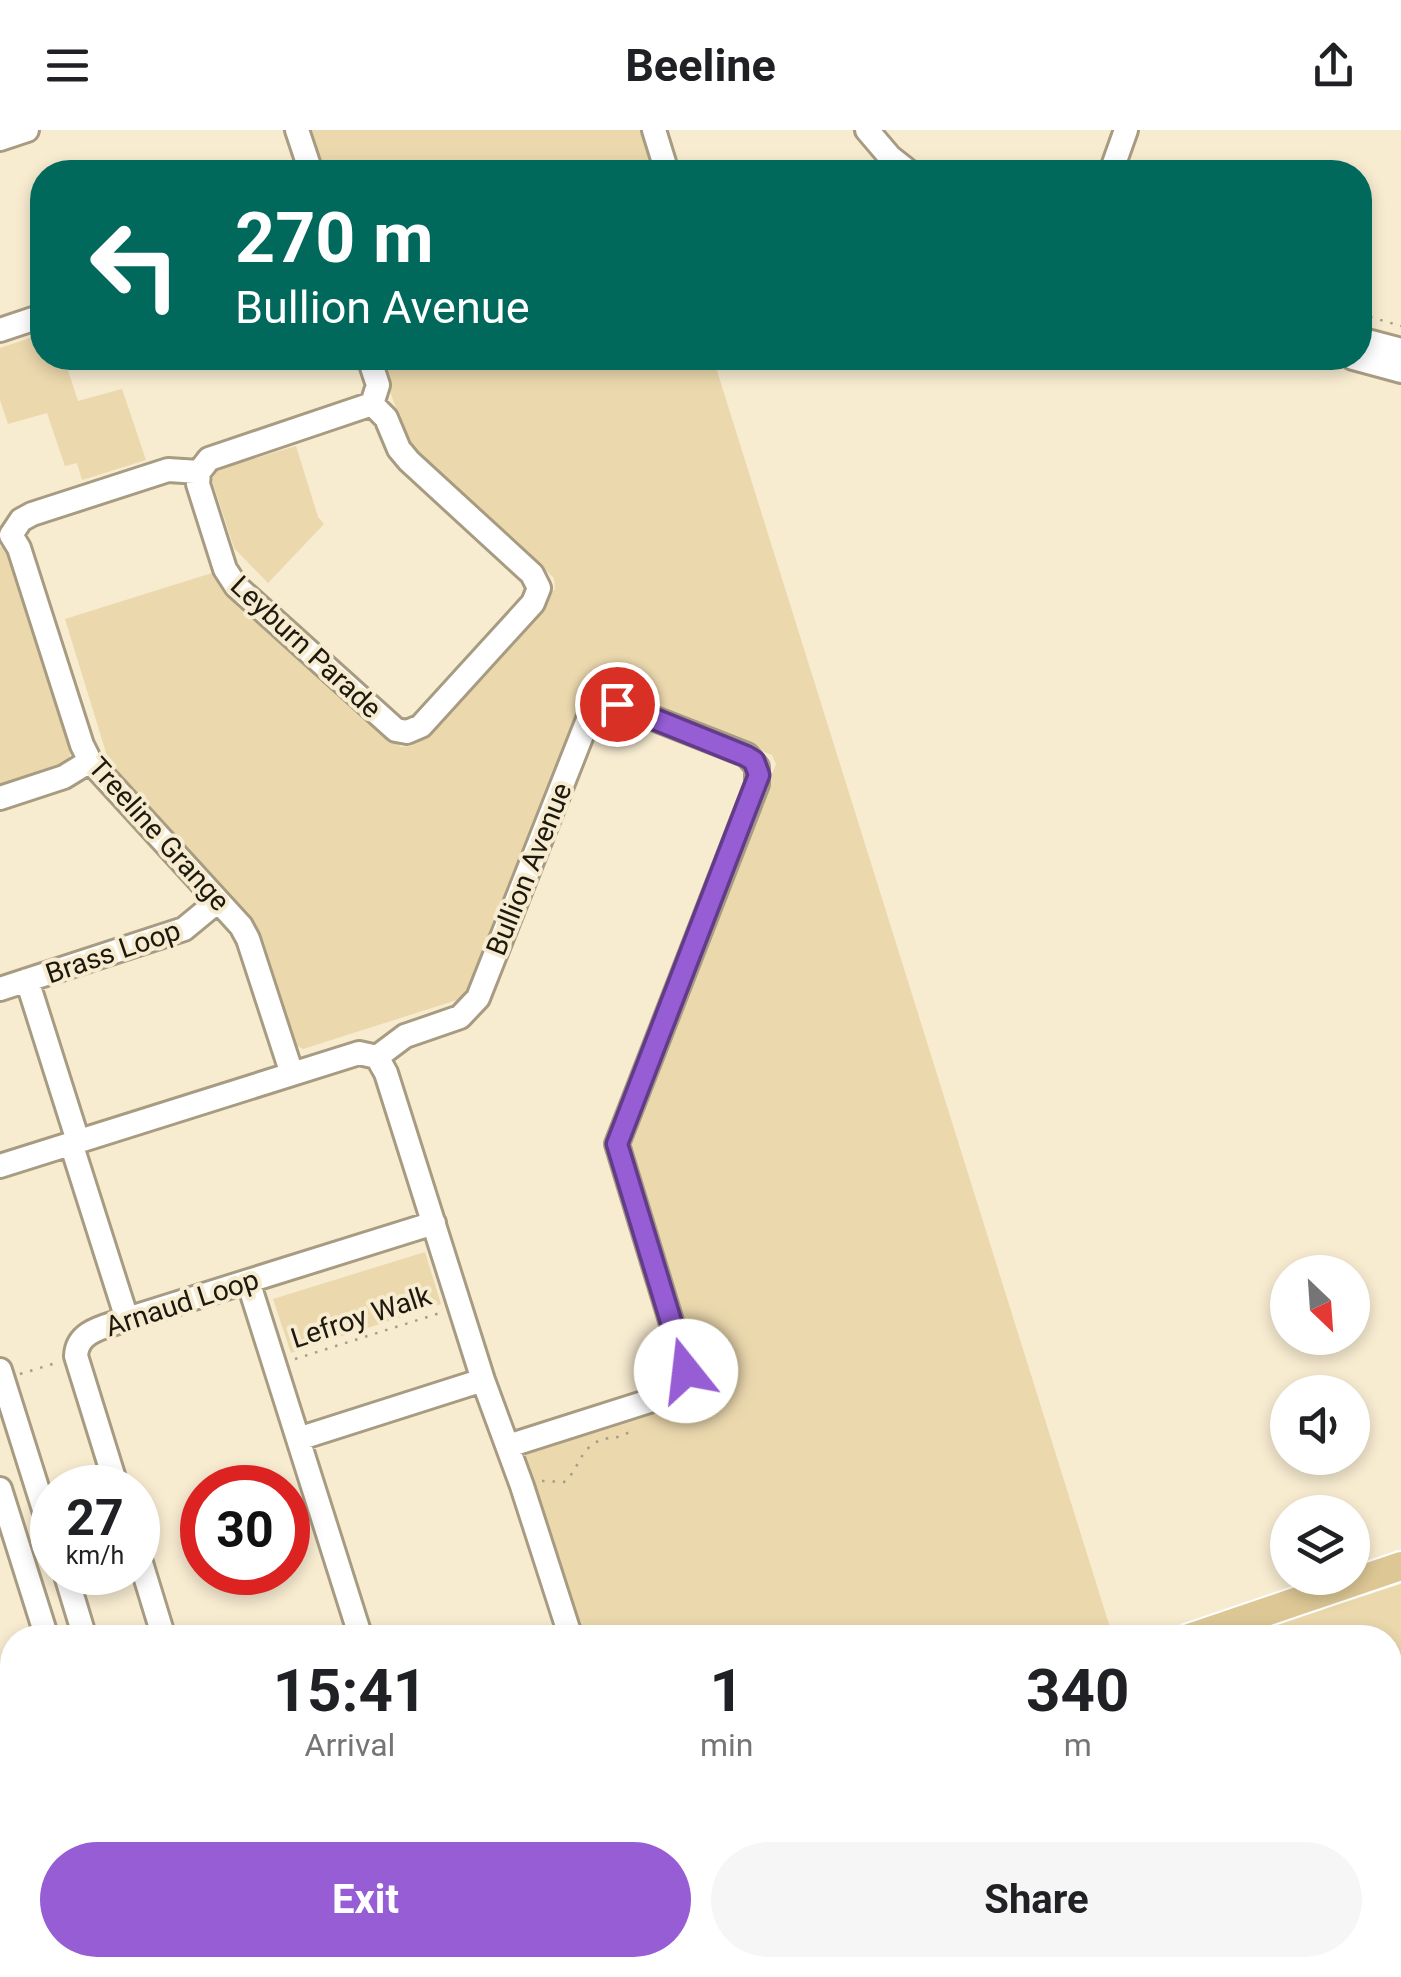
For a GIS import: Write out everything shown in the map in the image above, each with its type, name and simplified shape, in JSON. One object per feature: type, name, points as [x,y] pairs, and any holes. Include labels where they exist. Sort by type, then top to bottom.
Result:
[{"type":"main road","points":[[1227,1625],[1401,1566]]},
{"type":"street","points":[[0,139],[26,130]]},
{"type":"street","points":[[297,130],[306,160]]},
{"type":"street","points":[[654,130],[663,160]]},
{"type":"street","points":[[850,130],[875,160]]},
{"type":"street","points":[[867,130],[879,160]]},
{"type":"street","points":[[1115,160],[1126,130]]},
{"type":"street","points":[[0,330],[30,320]]},
{"type":"street","points":[[1372,342],[1401,350]]},
{"type":"street","points":[[1372,364],[1401,372]]},
{"type":"street","name":"Leyburn Parade","points":[[198,472],[198,484],[225,569],[236,586],[396,730],[414,730],[533,603],[539,588],[532,574],[402,454],[386,418],[372,404],[378,391],[372,370]]},
{"type":"street","points":[[6,533],[32,514],[168,470],[198,472],[209,459],[372,404]]},
{"type":"street","name":"Treeline Grange","points":[[6,533],[19,548],[90,761],[248,939],[292,1074]]},
{"type":"street","name":"Bullion Avenue","points":[[0,1166],[359,1053],[377,1057],[406,1036],[460,1017],[478,998],[594,709],[601,704],[617,704],[754,761],[759,775],[757,784],[617,1144],[686,1371],[685,1380],[674,1392],[508,1446]]},
{"type":"street","points":[[0,798],[64,777],[90,761]]},
{"type":"street","name":"Brass Loop","points":[[0,989],[184,929],[218,902]]},
{"type":"street","points":[[28,980],[127,1319]]},
{"type":"street","points":[[377,1057],[386,1074],[566,1625]]},
{"type":"street","name":"Arnaud Loop","points":[[110,1465],[76,1351],[83,1337],[127,1319],[434,1223]]},
{"type":"street","points":[[248,1280],[357,1625]]},
{"type":"street","points":[[0,1370],[30,1465]]},
{"type":"street","points":[[298,1439],[483,1380]]},
{"type":"street","points":[[0,1490],[43,1625]]},
{"type":"street","points":[[71,1595],[81,1625]]},
{"type":"street","points":[[151,1595],[160,1625]]},
{"type":"path","points":[[1372,318],[1401,326]]},
{"type":"path","name":"Lefroy Walk","points":[[275,1365],[460,1306]]},
{"type":"path","points":[[522,1486],[568,1479],[581,1454],[594,1443],[627,1434],[633,1428],[629,1407]]},
{"type":"shaded area","points":[[302,130],[641,130],[651,160],[313,160]]},
{"type":"shaded area","points":[[30,338],[30,370],[68,370],[78,401],[122,389],[146,460],[82,480],[77,463],[65,466],[47,413],[8,424],[0,400],[0,348]]},
{"type":"shaded area","points":[[382,370],[717,370],[1109,1625],[577,1625],[523,1464],[524,1454],[531,1445],[697,1393],[702,1383],[626,1143],[776,764],[772,755],[599,685],[589,690],[460,999],[303,1049],[292,1043],[255,927],[112,772],[65,619],[212,573],[401,747],[412,746],[555,589],[554,578],[410,447]]},
{"type":"shaded area","points":[[296,446],[318,517],[324,524],[268,583],[234,548],[212,480],[217,470]]},
{"type":"shaded area","points":[[0,546],[11,552],[74,745],[66,765],[0,786]]},
{"type":"shaded area","points":[[425,1252],[441,1304],[291,1353],[273,1299]]},
{"type":"shaded area","points":[[1401,1584],[1401,1625],[1276,1625]]},
{"type":"route","points":[[617,704],[746,756],[754,761],[759,775],[618,1135],[617,1151],[686,1371]]}]
